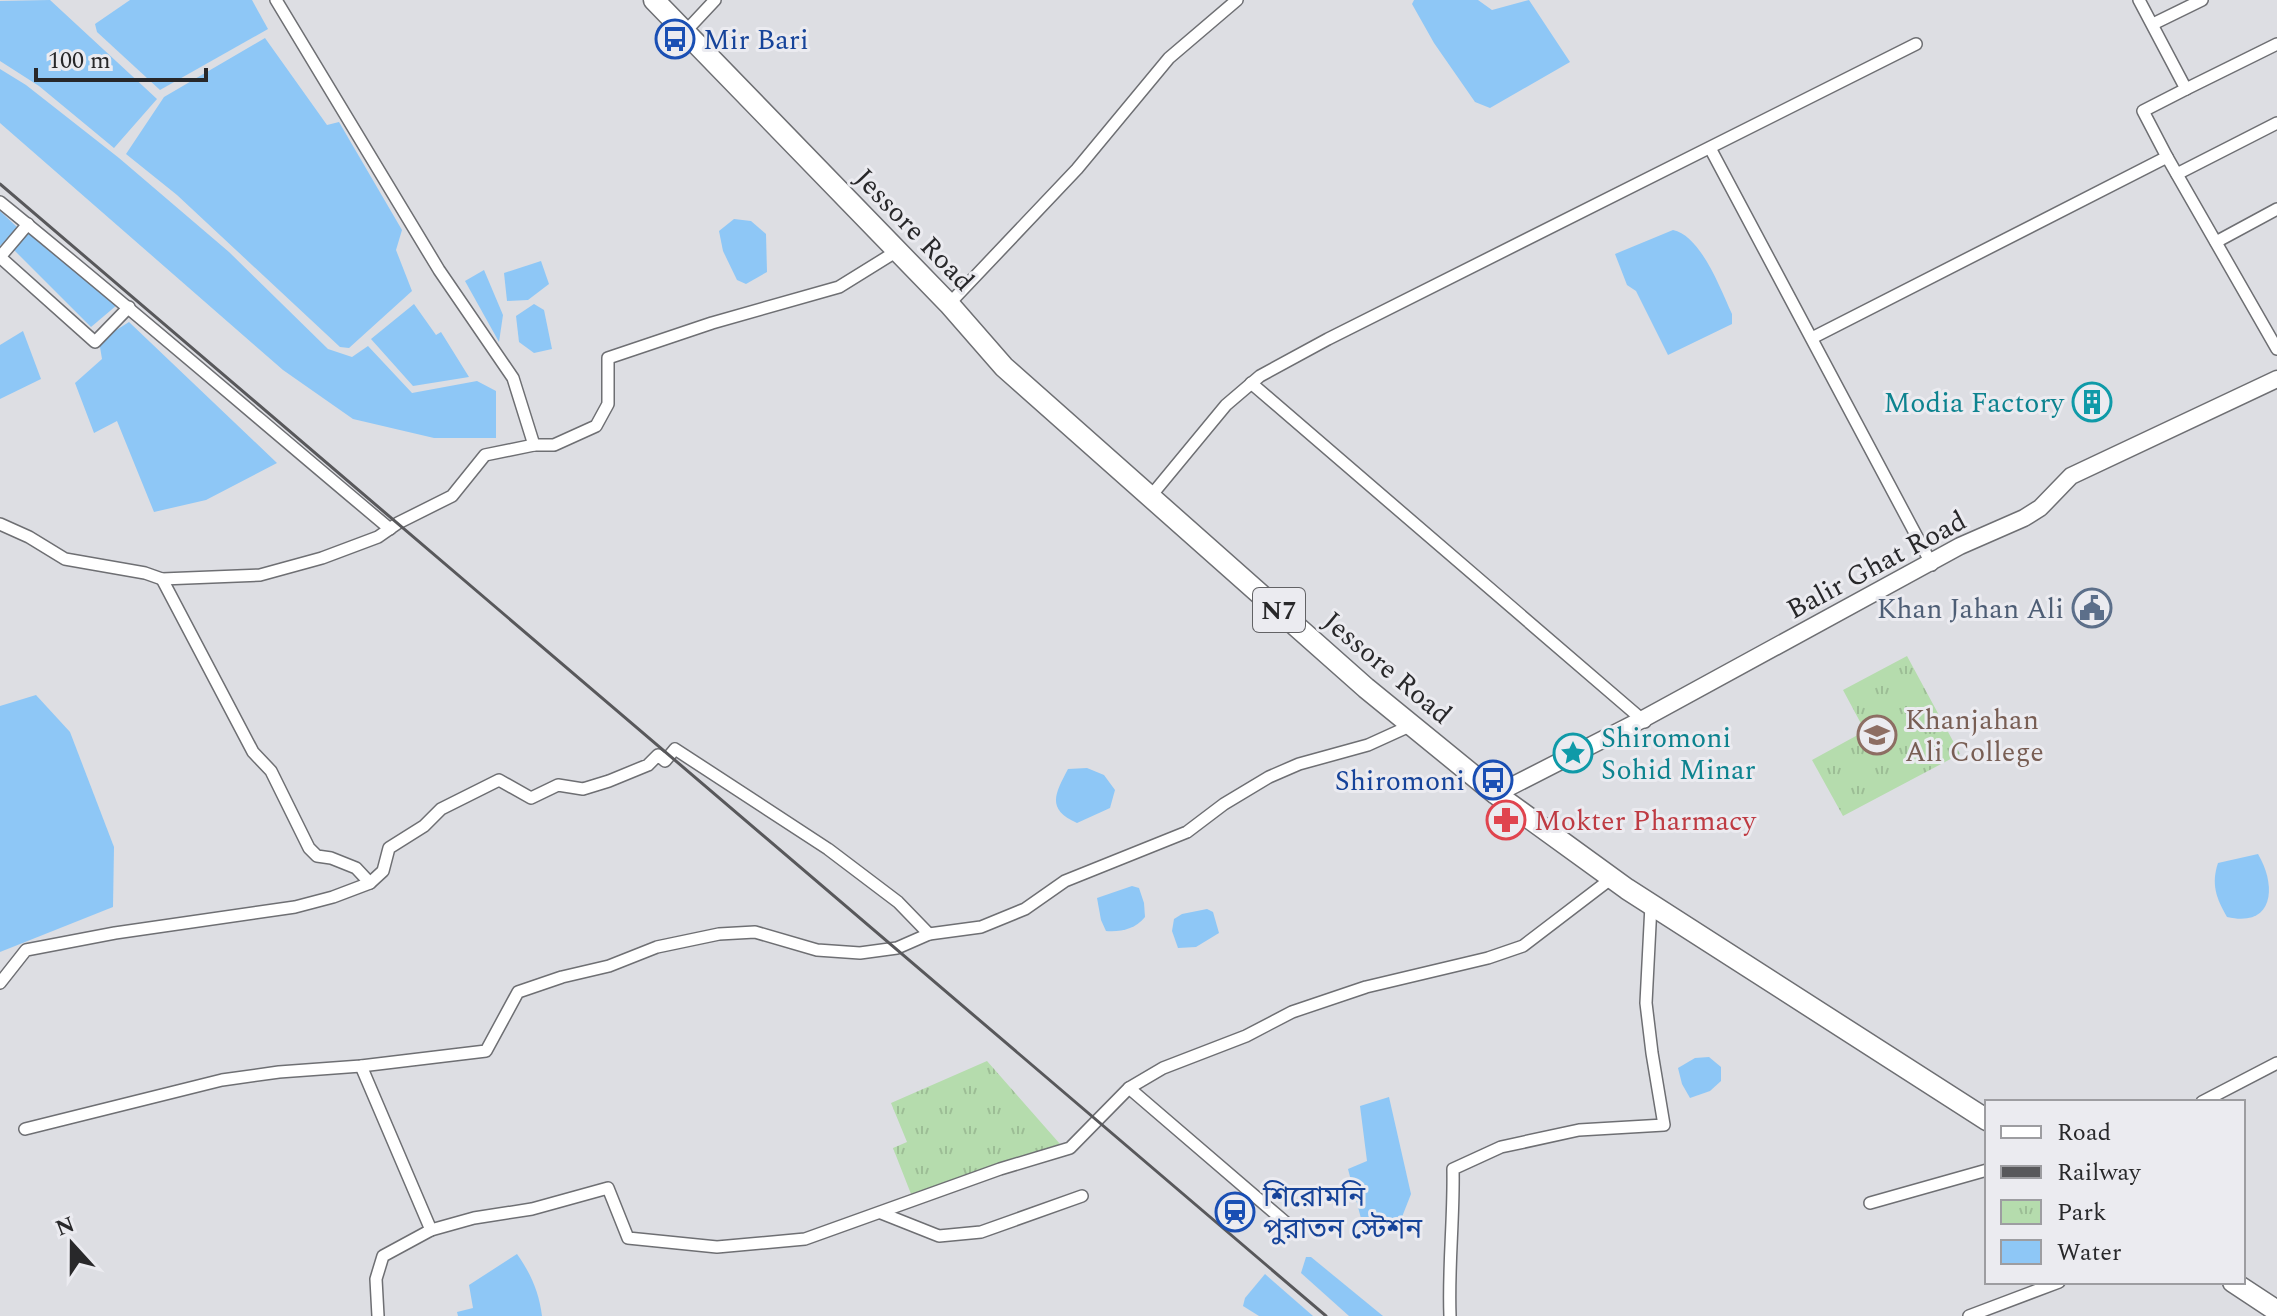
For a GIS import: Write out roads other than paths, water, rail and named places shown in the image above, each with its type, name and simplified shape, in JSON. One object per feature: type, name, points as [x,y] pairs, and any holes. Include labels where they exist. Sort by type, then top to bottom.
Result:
[{"type":"highway","name":"Jessore Road","points":[[654,0],[949,304],[1004,367],[1412,725],[1498,795],[1651,905],[1985,1119]]},
{"type":"highway","points":[[2236,1284],[2277,1311]]},
{"type":"street","points":[[276,0],[439,270],[513,378],[534,445]]},
{"type":"street","points":[[685,32],[715,0]]},
{"type":"street","points":[[949,304],[1077,169],[1169,58],[1237,0]]},
{"type":"street","points":[[2139,0],[2186,89]]},
{"type":"street","points":[[2153,24],[2202,0]]},
{"type":"street","points":[[1150,497],[1226,405],[1260,376],[1916,44]]},
{"type":"street","points":[[2277,44],[2143,111],[2277,349]]},
{"type":"street","points":[[2177,174],[2277,123]]},
{"type":"street","points":[[1710,148],[1932,564]]},
{"type":"street","points":[[1812,338],[2167,157]]},
{"type":"street","points":[[0,202],[129,307],[200,371],[390,529]]},
{"type":"street","points":[[2216,242],[2277,209]]},
{"type":"street","points":[[28,224],[0,257],[95,342],[129,307]]},
{"type":"street","points":[[0,524],[65,559],[145,573],[162,579],[260,575],[322,558],[378,537],[452,496],[485,455],[534,445],[554,445],[596,426],[608,404],[608,358],[712,323],[839,287],[897,251]]},
{"type":"street","name":"Balir Ghat Road","points":[[1498,795],[1645,721],[1932,564],[2044,512],[2074,480],[2277,382]]},
{"type":"street","points":[[1251,383],[1645,721]]},
{"type":"street","points":[[162,579],[253,752],[271,771],[287,800],[309,848],[317,856],[356,868],[370,883]]},
{"type":"street","points":[[25,1129],[222,1080],[486,1051],[518,992],[609,966],[657,947],[719,934],[755,932],[817,950],[860,953],[897,948],[929,934],[981,927],[1025,909],[1065,881],[1187,832],[1224,804],[1269,777],[1299,764],[1368,745],[1412,725]]},
{"type":"street","points":[[0,983],[26,950],[115,933],[295,907],[370,883],[383,871],[389,848],[424,826],[441,809],[499,780],[531,798],[558,785],[583,789],[648,765],[658,755],[665,761],[675,749],[828,849],[898,902],[929,934]]},
{"type":"street","points":[[378,1316],[376,1279],[383,1256],[431,1230],[474,1218],[532,1209],[608,1188],[628,1238],[717,1247],[805,1239],[946,1187],[1070,1148],[1129,1088],[1163,1068],[1246,1036],[1292,1012],[1366,987],[1488,958],[1523,946],[1612,878]]},
{"type":"street","points":[[1450,1316],[1453,1169],[1501,1147],[1579,1130],[1664,1125],[1646,1003],[1651,905]]},
{"type":"street","points":[[2206,1100],[2277,1063]]},
{"type":"street","points":[[361,1066],[431,1230]]},
{"type":"street","points":[[1129,1088],[1291,1227]]},
{"type":"street","points":[[1870,1203],[1985,1171]]},
{"type":"street","points":[[881,1213],[939,1236],[981,1232],[1082,1196]]},
{"type":"street","points":[[1969,1316],[2054,1284]]},
{"type":"water","points":[[50,0],[157,99],[114,148],[39,86],[0,61],[0,1]]},
{"type":"water","points":[[130,0],[252,0],[268,29],[160,90],[97,32],[95,24]]},
{"type":"water","points":[[1414,0],[1478,0],[1492,10],[1529,0],[1570,62],[1490,108],[1475,102],[1434,43],[1412,4]]},
{"type":"water","points":[[265,38],[327,125],[339,122],[402,230],[396,250],[412,291],[349,348],[340,347],[177,195],[126,154],[164,97]]},
{"type":"water","points":[[0,69],[26,85],[119,158],[229,252],[328,349],[352,357],[368,346],[412,393],[477,381],[496,391],[496,438],[434,438],[353,419],[283,370],[0,123]]},
{"type":"water","points":[[0,211],[18,228],[0,246]]},
{"type":"water","points":[[734,219],[751,221],[766,234],[767,272],[746,284],[737,280],[723,251],[719,231]]},
{"type":"water","points":[[31,230],[117,305],[91,327],[12,248]]},
{"type":"water","points":[[1673,230],[1683,234],[1701,252],[1732,314],[1732,324],[1668,355],[1636,291],[1627,285],[1615,254]]},
{"type":"water","points":[[541,261],[549,284],[528,300],[507,301],[504,273]]},
{"type":"water","points":[[484,270],[503,315],[499,342],[465,281]]},
{"type":"water","points":[[414,304],[436,335],[441,332],[469,377],[413,386],[371,339]]},
{"type":"water","points":[[534,304],[544,310],[552,349],[534,353],[519,342],[516,316]]},
{"type":"water","points":[[129,322],[277,463],[206,500],[154,512],[117,421],[94,433],[75,383],[102,359],[99,341]]},
{"type":"water","points":[[23,331],[41,379],[0,399],[0,345]]},
{"type":"water","points":[[36,695],[70,732],[114,847],[113,907],[0,952],[0,706]]},
{"type":"water","points":[[1087,768],[1104,775],[1115,790],[1110,808],[1077,823],[1067,818],[1057,806],[1057,793],[1068,769]]},
{"type":"water","points":[[2258,854],[2268,879],[2267,902],[2254,916],[2243,919],[2227,917],[2216,891],[2218,863]]},
{"type":"water","points":[[1132,886],[1139,888],[1145,917],[1128,929],[1106,931],[1097,898]]},
{"type":"water","points":[[1207,909],[1213,912],[1219,933],[1196,947],[1178,948],[1172,931],[1174,919],[1182,914]]},
{"type":"water","points":[[1709,1057],[1721,1067],[1721,1081],[1710,1091],[1690,1098],[1678,1068],[1695,1058]]},
{"type":"water","points":[[1389,1097],[1411,1194],[1400,1222],[1388,1233],[1363,1226],[1348,1169],[1367,1161],[1360,1106]]},
{"type":"water","points":[[517,1254],[534,1284],[542,1316],[458,1316],[457,1312],[473,1308],[469,1285]]},
{"type":"water","points":[[1306,1257],[1311,1257],[1383,1316],[1349,1316],[1301,1273]]},
{"type":"water","points":[[1265,1274],[1313,1316],[1259,1316],[1243,1306],[1245,1298]]},
{"type":"railway","points":[[0,184],[1326,1316]]},
{"type":"place","name":"Mir Bari","points":[[675,39]]},
{"type":"place","name":"Modia Factory","points":[[2092,402]]},
{"type":"place","name":"Khan Jahan Ali","points":[[2092,608]]},
{"type":"place","name":"Khanjahan Ali College","points":[[1877,735]]},
{"type":"place","name":"Shiromoni Sohid Minar","points":[[1573,753]]},
{"type":"place","name":"Shiromoni","points":[[1493,780]]},
{"type":"place","name":"Mokter Pharmacy","points":[[1506,820]]},
{"type":"place","name":"শিরোমনি পুরাতন স্টেশন","points":[[1235,1212]]}]
